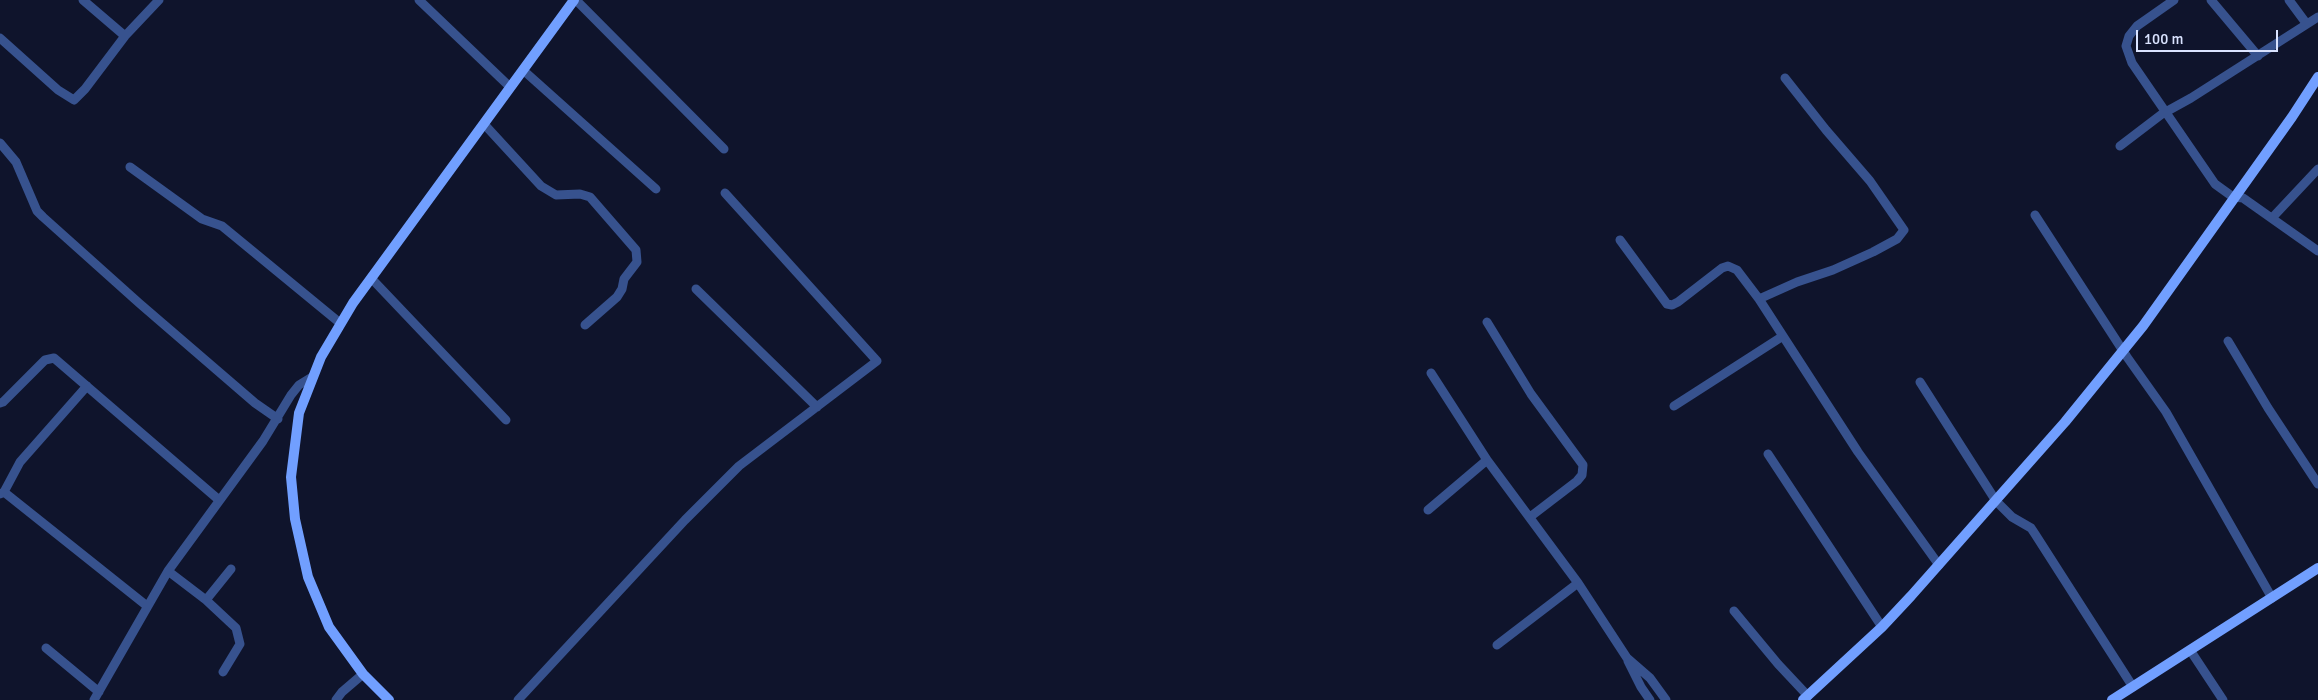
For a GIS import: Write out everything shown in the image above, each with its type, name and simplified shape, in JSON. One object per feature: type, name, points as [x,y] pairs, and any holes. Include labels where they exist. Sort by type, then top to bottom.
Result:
[{"type":"main road","points":[[389,700],[363,674],[328,627],[308,577],[295,519],[291,477],[299,413],[312,377],[340,323],[575,0]]},
{"type":"main road","points":[[1805,698],[1882,626],[1939,565],[2065,422],[2148,319],[2292,117],[2318,77]]},
{"type":"main road","points":[[2112,700],[2318,568]]},
{"type":"street","points":[[83,0],[125,36]]},
{"type":"street","points":[[0,38],[58,90],[74,100],[85,89],[125,36],[159,0]]},
{"type":"street","points":[[419,0],[510,87]]},
{"type":"street","points":[[575,0],[724,149]]},
{"type":"street","points":[[2174,0],[2137,26],[2129,36],[2126,46],[2132,63],[2167,111],[2215,184],[2233,198],[2243,198],[2318,250]]},
{"type":"street","points":[[2211,0],[2258,56]]},
{"type":"street","points":[[2289,0],[2306,23]]},
{"type":"street","points":[[2120,146],[2167,111],[2318,17]]},
{"type":"street","points":[[523,70],[656,189]]},
{"type":"street","points":[[1759,299],[1873,252],[1897,239],[1904,230],[1870,181],[1785,78]]},
{"type":"street","points":[[484,124],[541,186],[556,196],[580,194],[590,197],[636,250],[637,262],[624,279],[622,289],[609,305],[585,325]]},
{"type":"street","points":[[0,143],[16,162],[37,210],[43,217],[153,316],[255,403],[278,419]]},
{"type":"street","points":[[130,167],[202,219],[222,226],[340,323]]},
{"type":"street","points":[[2272,218],[2318,169]]},
{"type":"street","points":[[518,700],[685,520],[739,466],[877,361],[725,194]]},
{"type":"street","points":[[2036,215],[2122,351],[2166,412],[2272,598]]},
{"type":"street","points":[[1620,240],[1667,304],[1672,305],[1678,302],[1722,268],[1728,266],[1737,270],[1759,299],[1858,452],[1939,565]]},
{"type":"street","points":[[371,278],[506,420]]},
{"type":"street","points":[[696,289],[817,407]]},
{"type":"street","points":[[1487,322],[1531,394],[1583,465],[1583,470],[1577,481],[1530,517]]},
{"type":"street","points":[[1674,406],[1783,336]]},
{"type":"street","points":[[2228,341],[2268,408],[2318,484]]},
{"type":"street","points":[[0,403],[45,360],[51,358],[58,360],[219,500]]},
{"type":"street","points":[[1431,373],[1487,460],[1578,582],[1627,658],[1641,688],[1650,700]]},
{"type":"street","points":[[46,648],[97,696],[168,571],[278,419],[299,385],[312,377]]},
{"type":"street","points":[[1920,382],[1996,501],[2012,517],[2032,528],[2132,687]]},
{"type":"street","points":[[87,386],[20,462],[2,493],[147,606]]},
{"type":"street","points":[[1768,454],[1882,626]]},
{"type":"street","points":[[1428,510],[1487,460]]},
{"type":"street","points":[[206,600],[231,568]]},
{"type":"street","points":[[168,571],[229,619],[236,628],[240,644],[237,652],[223,672]]},
{"type":"street","points":[[1497,645],[1578,582]]},
{"type":"street","points":[[1734,611],[1805,698]]},
{"type":"street","points":[[2190,650],[2223,700]]},
{"type":"street","points":[[1627,658],[1650,678],[1666,700]]},
{"type":"street","points":[[336,700],[342,692],[363,674]]}]
